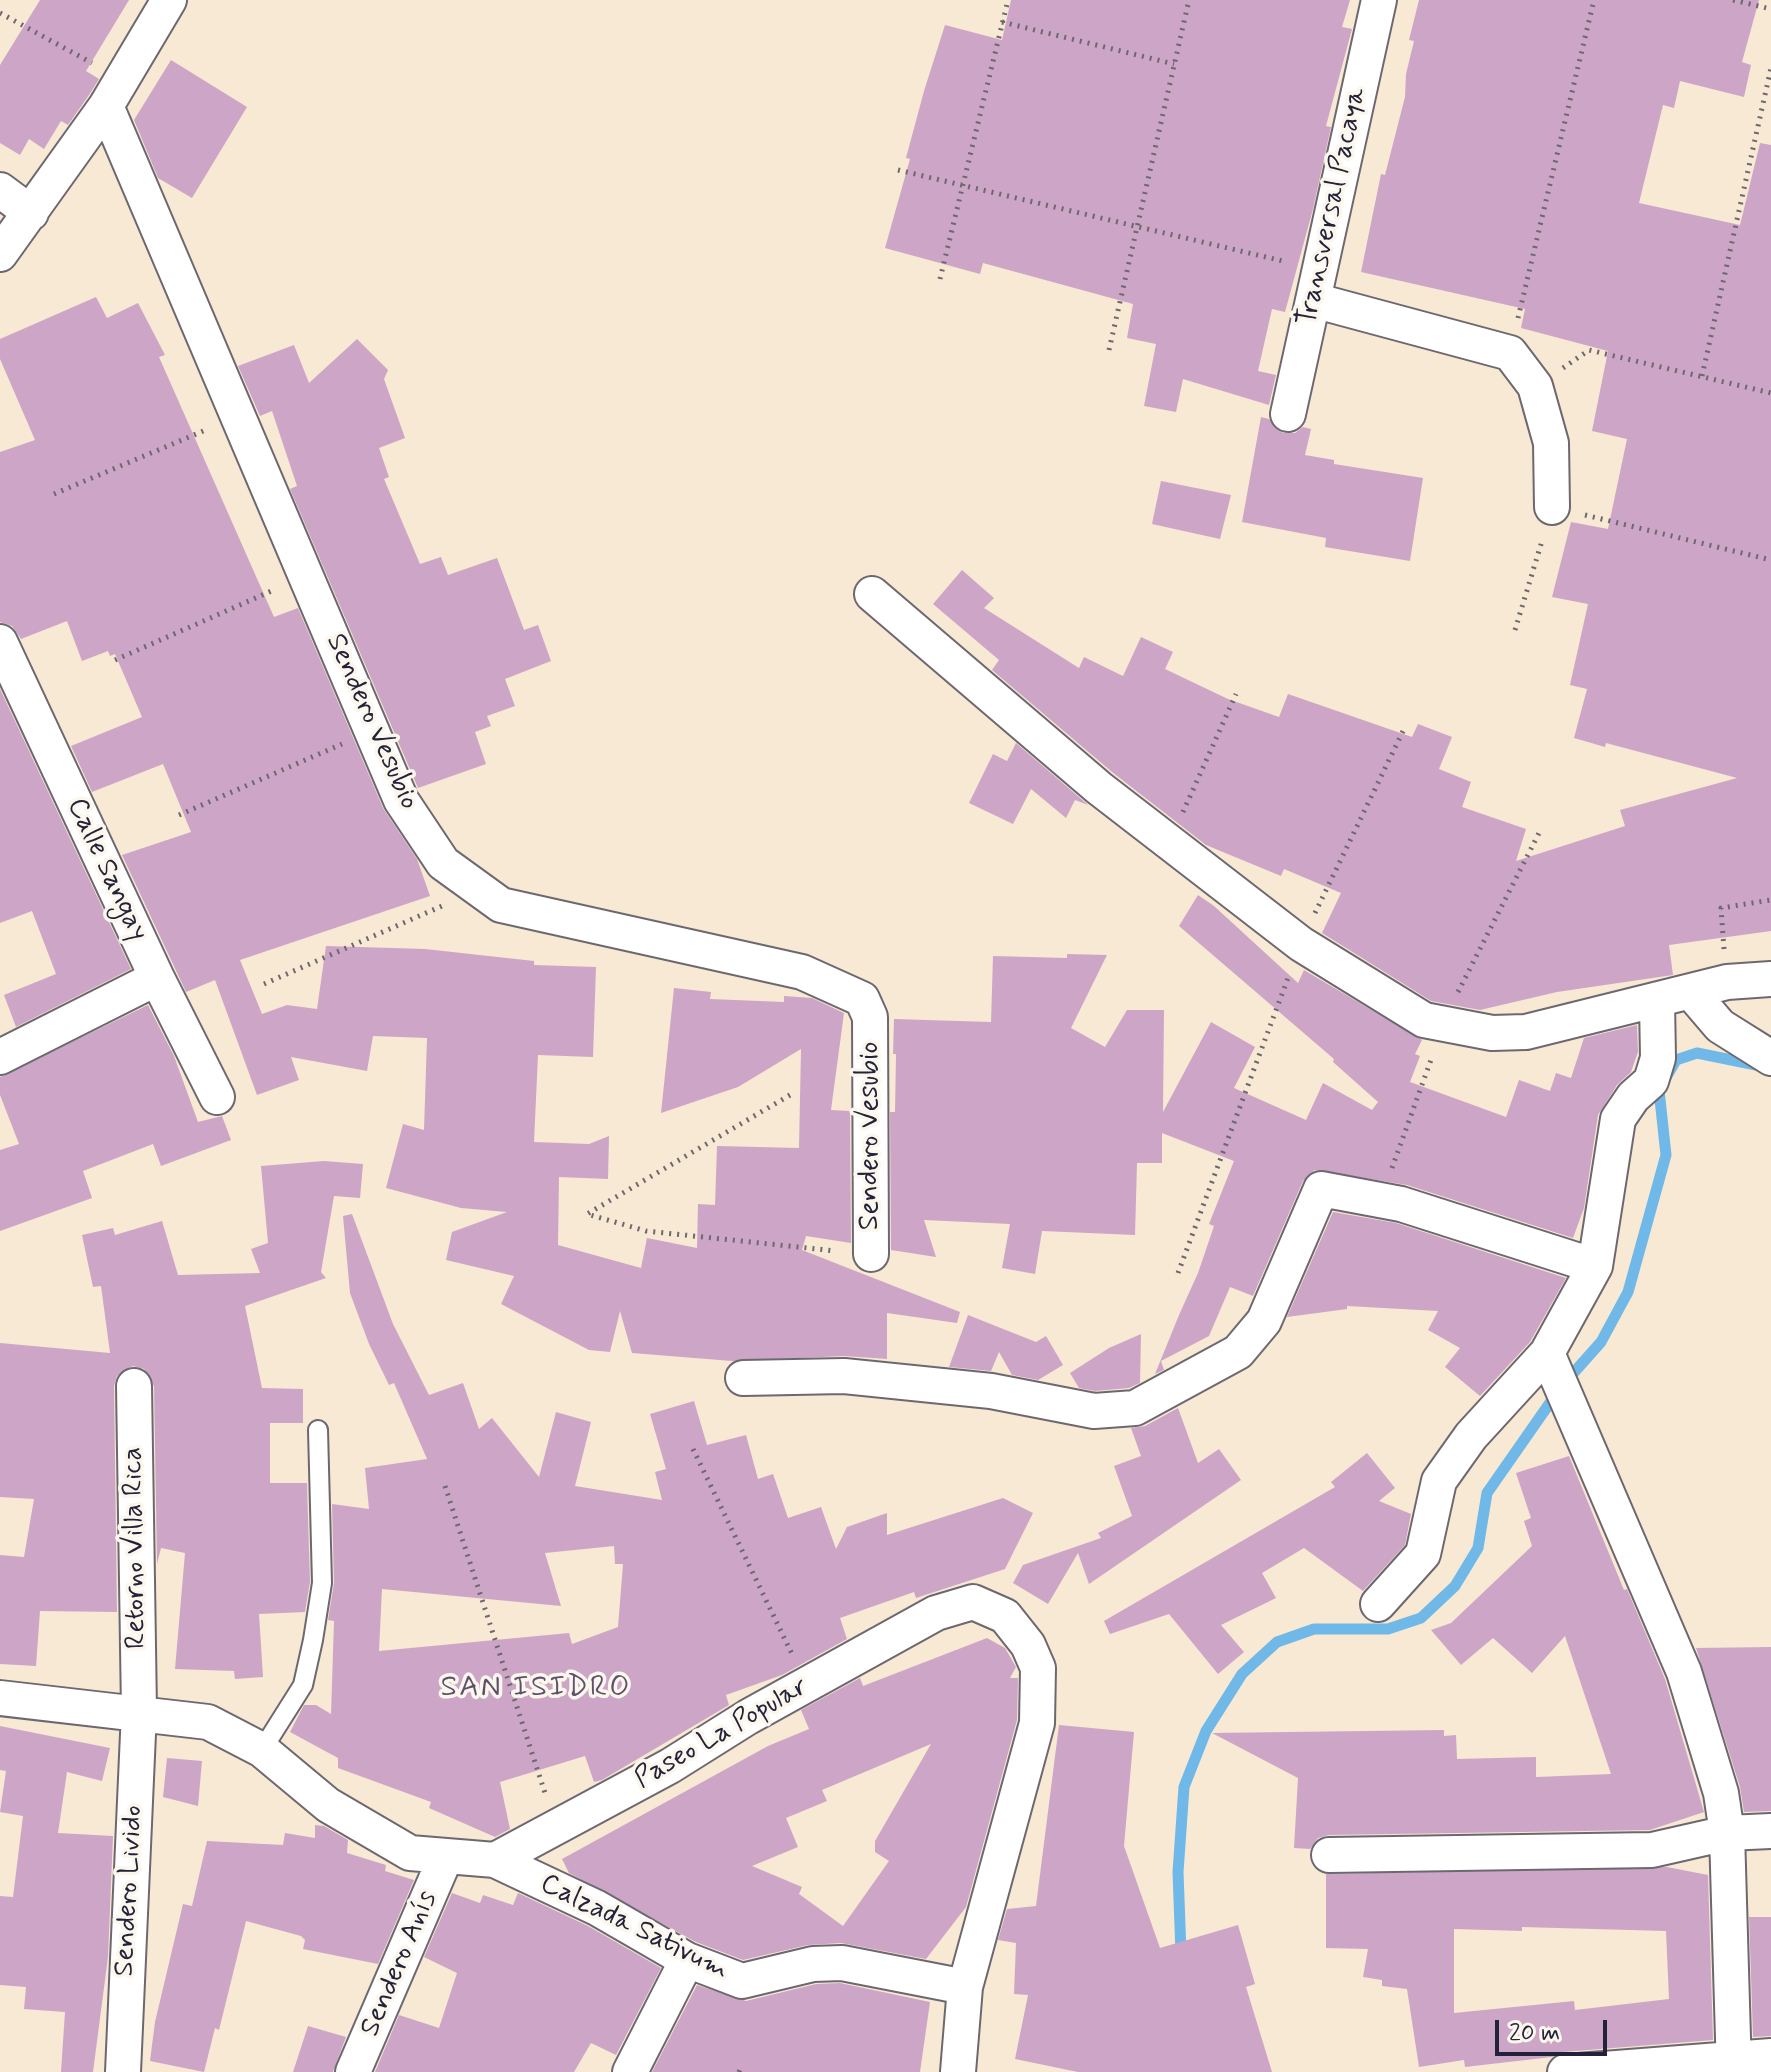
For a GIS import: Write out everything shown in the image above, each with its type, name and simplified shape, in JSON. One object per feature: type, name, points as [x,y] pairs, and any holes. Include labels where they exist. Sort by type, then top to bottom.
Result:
[{"type":"street","points":[[0,254],[114,92],[169,0]]},
{"type":"street","name":"Transversal Pacaya","points":[[1288,414],[1379,0]]},
{"type":"street","name":"Sendero Vesubio","points":[[114,92],[239,417],[401,800],[443,863],[501,905],[802,972],[862,999],[870,1017],[871,1254]]},
{"type":"street","points":[[0,190],[31,213]]},
{"type":"street","points":[[1316,285],[1510,353],[1535,386],[1551,443],[1552,507]]},
{"type":"street","points":[[872,594],[1099,788],[1301,944],[1424,1020],[1492,1033],[1526,1032],[1727,982],[1771,979]]},
{"type":"street","name":"Calle Sangay","points":[[0,642],[157,978],[217,1097]]},
{"type":"street","points":[[0,1057],[157,978]]},
{"type":"street","points":[[1691,992],[1720,1026],[1771,1058]]},
{"type":"street","points":[[1378,1604],[1423,1554],[1439,1481],[1471,1436],[1547,1353],[1595,1266],[1618,1119],[1633,1097],[1651,1081],[1658,1058],[1657,1001]]},
{"type":"street","points":[[743,1378],[844,1376],[991,1391],[1094,1411],[1135,1408],[1238,1352],[1264,1321],[1321,1189],[1401,1204],[1595,1266]]},
{"type":"street","points":[[1547,1353],[1684,1672],[1721,1793],[1727,1833],[1733,2065]]},
{"type":"street","name":"Retorno Villa Rica","points":[[134,1386],[139,1711]]},
{"type":"street","name":"Paseo La Popular","points":[[495,1860],[670,1766],[936,1613],[973,1602],[1005,1616],[1028,1645],[1038,1668],[1037,1723],[965,1987],[958,2072]]},
{"type":"street","points":[[0,1698],[139,1711],[208,1722],[262,1750],[328,1805],[410,1853],[495,1860]]},
{"type":"street","name":"Sendero Livido","points":[[123,2072],[139,1711]]},
{"type":"street","points":[[1329,1855],[1652,1850],[1727,1833],[1771,1831]]},
{"type":"street","name":"Sendero Anís","points":[[353,2072],[446,1856]]},
{"type":"street","name":"Calzada Sativum","points":[[495,1860],[597,1908],[687,1960],[742,1981],[813,1964],[842,1963],[965,1987]]},
{"type":"street","points":[[630,2072],[687,1960]]},
{"type":"street","points":[[1565,2072],[1733,2065],[1771,2056]]},
{"type":"lane","points":[[262,1750],[303,1685],[313,1640],[322,1583],[318,1430]]},
{"type":"path","points":[[940,279],[1008,0]]},
{"type":"path","points":[[1109,350],[1189,0]]},
{"type":"path","points":[[1510,353],[1594,0]]},
{"type":"path","points":[[1733,0],[1771,9]]},
{"type":"path","points":[[0,13],[114,92]]},
{"type":"path","points":[[1002,22],[1174,64]]},
{"type":"path","points":[[1702,376],[1771,68]]},
{"type":"path","points":[[898,170],[1137,227],[1316,285]]},
{"type":"path","points":[[1535,386],[1589,350],[1771,393]]},
{"type":"path","points":[[54,494],[239,417]]},
{"type":"path","points":[[1515,630],[1552,507],[1771,560]]},
{"type":"path","points":[[115,660],[306,576]]},
{"type":"path","points":[[1169,842],[1236,694]]},
{"type":"path","points":[[1178,1273],[1301,944],[1404,729]]},
{"type":"path","points":[[179,815],[372,731]]},
{"type":"path","points":[[264,984],[480,890]]},
{"type":"path","points":[[1727,982],[1721,908],[1771,900]]},
{"type":"path","points":[[790,1095],[587,1214],[646,1231],[871,1254]]},
{"type":"path","points":[[693,1449],[807,1685]]},
{"type":"path","points":[[445,1486],[556,1827]]},
{"type":"building","points":[[40,0],[129,0],[86,71],[99,79],[68,125],[61,121],[44,149],[29,139],[20,155],[0,143],[0,65]]},
{"type":"building","points":[[1011,0],[1350,0],[1342,27],[1352,29],[1326,126],[1331,127],[1313,209],[1285,312],[1272,309],[1258,371],[1276,375],[1269,405],[1183,379],[1176,412],[1144,406],[1156,344],[1127,338],[1133,304],[983,263],[980,274],[885,248],[910,159],[906,158],[924,91],[945,25],[1002,40]]},
{"type":"building","points":[[1419,0],[1759,0],[1742,62],[1751,65],[1744,97],[1680,81],[1674,108],[1663,105],[1639,203],[1740,225],[1760,143],[1771,145],[1771,931],[1669,945],[1673,975],[1557,992],[1480,1010],[1431,1001],[1322,933],[1341,893],[1284,869],[1281,876],[1206,845],[1112,772],[992,670],[999,660],[933,604],[962,570],[994,598],[984,608],[1079,668],[1084,657],[1123,676],[1141,637],[1173,652],[1165,669],[1228,699],[1279,717],[1288,694],[1412,737],[1418,724],[1452,737],[1439,769],[1471,782],[1462,807],[1526,829],[1516,861],[1625,826],[1620,810],[1737,778],[1606,743],[1605,747],[1574,738],[1587,689],[1570,685],[1588,604],[1552,597],[1571,522],[1608,529],[1627,439],[1592,431],[1608,351],[1521,328],[1525,309],[1361,272],[1381,174],[1385,175],[1405,97],[1406,74],[1414,41],[1409,40]]},
{"type":"building","points":[[171,60],[247,107],[192,198],[158,178],[134,120]]},
{"type":"building","points":[[96,297],[107,318],[138,303],[165,355],[159,357],[274,617],[298,608],[383,808],[417,859],[430,896],[240,960],[262,1014],[287,1005],[317,1009],[326,946],[425,949],[534,961],[534,965],[596,967],[593,1057],[538,1055],[534,1142],[589,1144],[609,1136],[608,1179],[559,1177],[558,1245],[641,1268],[647,1238],[697,1248],[698,1204],[715,1205],[717,1146],[799,1148],[801,1049],[738,1087],[661,1113],[674,988],[711,992],[710,999],[784,1002],[784,996],[812,998],[844,1013],[831,1110],[850,1111],[851,1243],[806,1236],[802,1250],[960,1312],[957,1323],[887,1313],[887,1359],[844,1356],[732,1361],[632,1353],[620,1311],[610,1352],[589,1350],[501,1304],[514,1276],[446,1260],[452,1232],[507,1212],[461,1208],[386,1188],[403,1124],[424,1130],[427,1038],[373,1036],[367,1071],[291,1057],[299,1080],[257,1095],[215,980],[186,992],[122,855],[191,832],[163,764],[92,792],[71,746],[142,717],[115,654],[110,656],[108,651],[82,661],[67,621],[21,639],[12,626],[0,622],[0,452],[35,440],[0,359],[0,339]]},
{"type":"building","points":[[357,339],[388,370],[384,379],[405,438],[379,448],[389,477],[384,479],[420,564],[441,557],[448,575],[497,558],[524,630],[538,625],[551,661],[505,679],[515,706],[487,716],[491,726],[475,732],[486,764],[418,788],[290,489],[297,486],[272,411],[260,416],[238,366],[294,345],[309,383]]},
{"type":"building","points":[[1261,417],[1269,419],[1283,433],[1295,433],[1303,427],[1311,429],[1305,455],[1334,460],[1334,464],[1423,478],[1410,561],[1325,547],[1326,538],[1242,522]]},
{"type":"building","points":[[1161,481],[1231,495],[1220,539],[1152,524]]},
{"type":"building","points":[[0,689],[131,969],[16,1027],[4,995],[56,974],[32,911],[0,923]]},
{"type":"building","points":[[1016,743],[1088,805],[1075,800],[1066,818],[1031,789],[1013,824],[969,803],[993,754],[1007,761]]},
{"type":"building","points":[[1198,895],[1298,983],[1304,970],[1422,1040],[1415,1054],[1420,1056],[1410,1082],[1506,1117],[1519,1080],[1550,1091],[1556,1073],[1571,1078],[1584,1038],[1637,1025],[1638,1052],[1631,1072],[1617,1085],[1598,1115],[1584,1208],[1573,1238],[1407,1185],[1315,1170],[1303,1181],[1253,1296],[1230,1287],[1209,1336],[1161,1361],[1164,1370],[1155,1374],[1198,1273],[1214,1226],[1209,1224],[1234,1161],[1162,1133],[1162,1163],[1137,1163],[1135,1235],[1042,1231],[1035,1274],[1002,1268],[1010,1224],[924,1220],[936,1257],[891,1250],[890,1112],[895,1112],[894,1019],[991,1022],[993,956],[1067,958],[1067,954],[1107,955],[1071,1028],[1105,1047],[1127,1010],[1164,1010],[1163,1112],[1211,1022],[1255,1047],[1234,1088],[1306,1120],[1323,1083],[1372,1110],[1378,1102],[1333,1062],[1334,1059],[1179,926]]},
{"type":"building","points":[[148,1005],[174,1056],[198,1122],[222,1116],[231,1140],[161,1166],[153,1144],[83,1171],[92,1198],[0,1231],[0,1150],[19,1144],[0,1095],[0,1077]]},
{"type":"building","points":[[324,1161],[363,1164],[360,1198],[334,1196],[321,1272],[326,1278],[245,1306],[262,1388],[303,1389],[303,1423],[270,1423],[270,1483],[307,1483],[310,1582],[305,1612],[259,1614],[263,1677],[235,1679],[234,1671],[175,1669],[185,1553],[161,1548],[157,1564],[154,1386],[144,1369],[133,1366],[117,1376],[114,1386],[117,1612],[40,1611],[36,1666],[0,1664],[0,1555],[24,1557],[34,1499],[0,1497],[0,1343],[110,1353],[101,1286],[93,1287],[82,1235],[113,1228],[115,1235],[162,1221],[178,1275],[260,1273],[251,1249],[268,1243],[261,1166]]},
{"type":"building","points":[[1333,1212],[1396,1223],[1566,1278],[1530,1342],[1480,1396],[1445,1367],[1460,1348],[1428,1330],[1438,1311],[1347,1306],[1347,1309],[1287,1317]]},
{"type":"building","points":[[352,1214],[393,1324],[429,1395],[463,1383],[479,1429],[492,1418],[539,1477],[556,1412],[591,1422],[575,1486],[662,1500],[655,1472],[666,1469],[650,1414],[694,1401],[707,1445],[746,1435],[758,1479],[773,1474],[788,1518],[821,1507],[836,1549],[847,1527],[887,1513],[887,1535],[1003,1498],[1033,1513],[1005,1569],[916,1598],[914,1592],[840,1618],[847,1639],[782,1675],[726,1695],[729,1705],[602,1780],[594,1782],[585,1756],[500,1782],[510,1829],[495,1837],[429,1808],[431,1802],[338,1768],[338,1758],[290,1732],[304,1705],[316,1705],[331,1714],[334,1621],[328,1620],[334,1583],[332,1504],[369,1509],[365,1468],[427,1459],[394,1383],[389,1385],[369,1344],[350,1293],[343,1216]],"holes":[[[614,1546],[615,1564],[623,1564],[618,1627],[572,1644],[569,1633],[379,1651],[382,1589],[561,1606],[545,1553]]]},
{"type":"building","points":[[968,1315],[1036,1342],[1046,1336],[1063,1365],[1038,1380],[1012,1375],[999,1352],[991,1371],[949,1367]]},
{"type":"building","points":[[1141,1334],[1140,1383],[1129,1388],[1095,1391],[1079,1388],[1070,1373],[1109,1348]]},
{"type":"building","points":[[1178,1408],[1198,1463],[1219,1449],[1241,1480],[1089,1584],[1078,1553],[1048,1604],[1013,1583],[1023,1565],[1101,1538],[1098,1533],[1132,1516],[1114,1466],[1141,1456],[1131,1428],[1145,1426]]},
{"type":"building","points":[[1367,1453],[1395,1488],[1379,1501],[1411,1514],[1405,1545],[1363,1591],[1304,1548],[1262,1573],[1276,1598],[1221,1625],[1244,1652],[1218,1674],[1169,1614],[1110,1634],[1104,1621],[1335,1487],[1331,1482]]},
{"type":"building","points":[[1569,1456],[1624,1590],[1627,1589],[1665,1679],[1704,1812],[1650,1830],[1329,1835],[1318,1838],[1310,1849],[1294,1848],[1298,1778],[1212,1733],[1444,1730],[1444,1736],[1456,1735],[1457,1759],[1536,1757],[1536,1777],[1611,1774],[1565,1636],[1532,1673],[1493,1638],[1461,1665],[1431,1630],[1451,1623],[1532,1546],[1524,1521],[1531,1518],[1516,1473]]},
{"type":"building","points":[[987,1638],[1005,1648],[1016,1667],[1010,1678],[1018,1678],[1017,1720],[966,1907],[926,1959],[841,1943],[808,1945],[743,1960],[696,1942],[569,1873],[562,1859],[768,1746],[809,1729],[801,1710],[860,1678],[863,1686]],"holes":[[[931,1744],[875,1841],[875,1852],[889,1861],[843,1926],[799,1894],[802,1887],[752,1866],[798,1847],[786,1818],[827,1801],[822,1790]]]},
{"type":"building","points":[[1771,1647],[1771,1811],[1744,1812],[1740,1787],[1696,1648]]},
{"type":"building","points":[[1059,1725],[1134,1732],[1124,1846],[1160,1948],[1238,1925],[1255,1984],[1246,1987],[1272,2072],[1078,2072],[1015,2059],[1028,1995],[1014,1994],[1016,1943],[998,1940],[1007,1909],[1036,1906]]},
{"type":"building","points":[[0,1726],[110,1748],[102,1781],[67,1772],[58,1833],[113,1836],[108,1957],[93,2072],[61,2072],[65,2012],[24,2009],[26,1987],[0,1985],[0,1896],[13,1897],[23,1816],[0,1812],[6,1771],[0,1770]]},
{"type":"building","points":[[167,1758],[202,1761],[198,1806],[163,1797]]},
{"type":"building","points":[[315,1825],[324,1826],[348,1840],[347,1853],[386,1865],[385,1871],[414,1880],[378,1964],[303,1949],[305,1940],[301,1936],[246,1921],[219,2030],[215,2028],[204,2072],[150,2061],[155,2022],[183,1904],[192,1906],[207,1841],[283,1845],[285,1833],[315,1838]]},
{"type":"building","points":[[1667,1867],[1708,1875],[1713,2040],[1563,2052],[1552,2057],[1465,2067],[1464,2060],[1419,2067],[1407,1989],[1382,1986],[1382,1980],[1363,1977],[1368,1949],[1326,1948],[1326,1874]],"holes":[[[1522,1927],[1666,1931],[1669,1999],[1575,2010],[1574,2001],[1454,2013],[1454,1929],[1522,1931]]]},
{"type":"building","points":[[452,1893],[480,1903],[483,1895],[513,1905],[518,1893],[588,1926],[661,1968],[616,2055],[591,2043],[574,2072],[375,2072],[399,2015],[439,2028],[457,1973],[424,1957]]},
{"type":"building","points":[[1749,1917],[1771,1917],[1771,2036],[1753,2037]]},
{"type":"building","points":[[840,1983],[930,2002],[920,2072],[652,2072],[697,1985],[746,2001],[816,1984]]},
{"type":"building","points":[[308,2026],[346,2037],[333,2072],[293,2072]]},
{"type":"waterway","points":[[1181,1953],[1178,1872],[1184,1787],[1206,1731],[1242,1674],[1277,1642],[1314,1629],[1388,1629],[1421,1618],[1455,1586],[1478,1548],[1487,1493],[1561,1387],[1601,1342],[1628,1292],[1666,1155],[1659,1090],[1676,1060],[1697,1053],[1761,1066]]},
{"type":"district","name":"SAN ISIDRO","points":[[536,1689]]}]
